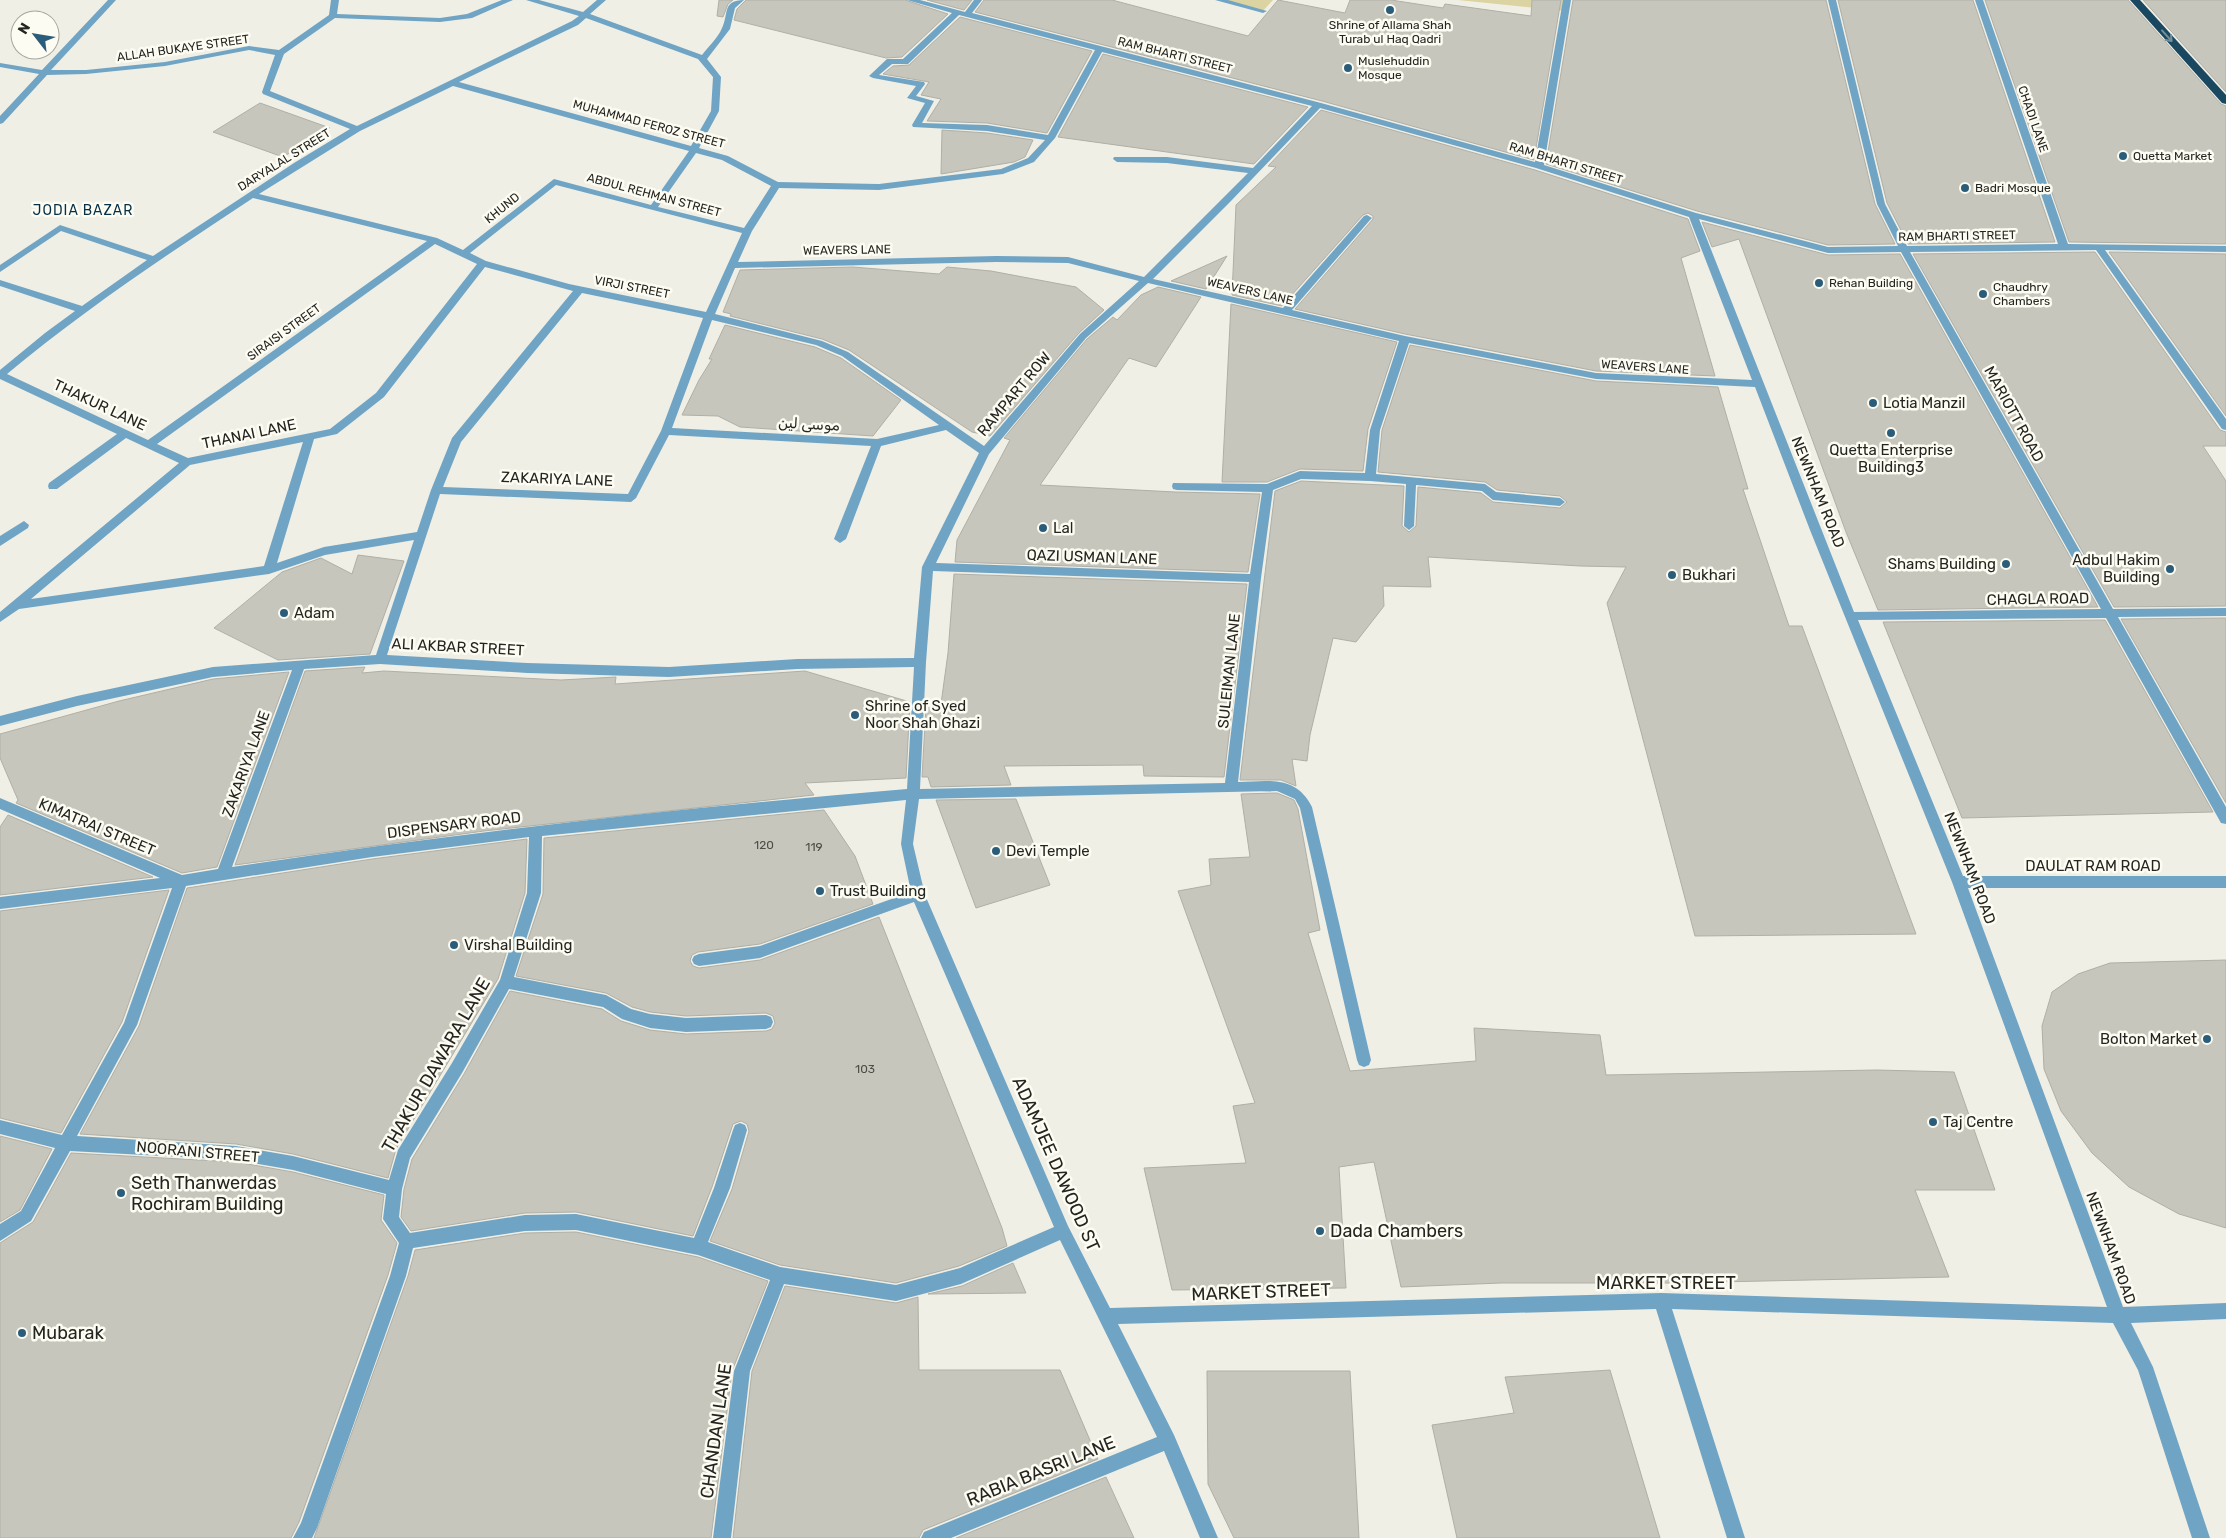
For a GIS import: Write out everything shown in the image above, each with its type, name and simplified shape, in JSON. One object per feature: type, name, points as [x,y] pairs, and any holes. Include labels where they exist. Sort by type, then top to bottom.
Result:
[{"type":"highway","points":[[2135,0],[2226,101]]},
{"type":"street","points":[[0,121],[112,0]]},
{"type":"street","points":[[332,16],[335,0]]},
{"type":"street","points":[[357,129],[266,92],[280,53],[332,16],[440,20],[468,16],[509,0]]},
{"type":"street","points":[[530,0],[585,15],[703,59],[717,77],[715,111],[694,149],[653,208]]},
{"type":"street","name":"DARYALAL STREET","points":[[0,375],[48,335],[154,259],[251,195],[357,129],[575,23],[602,0]]},
{"type":"street","points":[[703,59],[726,29],[731,8],[740,0]]},
{"type":"street","name":"RAM BHARTI STREET","points":[[912,0],[1318,105],[1539,166],[1693,215],[1828,250],[2064,247],[2226,249]]},
{"type":"street","points":[[978,0],[905,62],[890,61],[872,76],[921,84],[911,98],[930,101],[916,125],[987,128],[1051,138]]},
{"type":"street","points":[[1219,0],[1263,11]]},
{"type":"street","points":[[1539,166],[1567,0]]},
{"type":"street","name":"MARIOTT ROAD","points":[[1832,0],[1881,204],[1904,250],[2226,819]]},
{"type":"street","name":"CHADI LANE","points":[[1979,0],[2064,247]]},
{"type":"street","name":"ALLAH BUKAYE STREET","points":[[0,65],[44,73],[86,72],[165,64],[249,48],[280,53]]},
{"type":"street","name":"MUHAMMAD FEROZ STREET","points":[[452,83],[725,158],[776,185],[879,187],[1003,171],[1031,160],[1051,138],[1099,48]]},
{"type":"street","name":"RAMPART ROW","points":[[913,794],[920,662],[928,567],[985,452],[1083,336],[1146,280],[1318,105]]},
{"type":"street","points":[[1117,159],[1167,160],[1255,170]]},
{"type":"street","name":"ABDUL REHMAN STREET","points":[[554,182],[727,228],[747,231]]},
{"type":"street","name":"KHUND","points":[[465,253],[554,182]]},
{"type":"street","name":"ZAKARIYA LANE","points":[[436,490],[631,498],[666,431],[710,316],[747,231],[776,185]]},
{"type":"street","name":"VIRJI STREET","points":[[251,195],[434,240],[483,263],[580,289],[710,316],[819,343],[845,354],[985,452]]},
{"type":"street","name":"NEWNHAM ROAD","points":[[1693,215],[1850,616],[1959,882],[2118,1315],[2145,1367],[2201,1538]]},
{"type":"street","points":[[1285,312],[1367,218]]},
{"type":"street","points":[[0,269],[60,228],[154,259]]},
{"type":"street","name":"SIRAISI STREET","points":[[149,444],[434,240]]},
{"type":"street","points":[[2098,247],[2226,427]]},
{"type":"street","name":"WEAVERS LANE","points":[[733,265],[996,259],[1068,260],[1146,280],[1405,339],[1596,376],[1758,384]]},
{"type":"street","name":"THANAI LANE","points":[[0,618],[187,462],[333,432],[380,395],[483,263]]},
{"type":"street","points":[[0,283],[83,310]]},
{"type":"street","points":[[380,659],[436,490],[456,441],[580,289]]},
{"type":"street","points":[[1370,477],[1375,430],[1405,339]]},
{"type":"street","name":"THAKUR LANE","points":[[0,375],[187,462]]},
{"type":"street","name":"موسی لین","points":[[666,431],[877,443],[948,426]]},
{"type":"street","points":[[53,486],[125,433]]},
{"type":"street","points":[[269,570],[310,437]]},
{"type":"street","points":[[840,538],[877,443]]},
{"type":"street","points":[[1177,486],[1268,488],[1300,475],[1370,477],[1485,488],[1493,496],[1560,502]]},
{"type":"street","points":[[1409,526],[1411,482]]},
{"type":"street","name":"SULEIMAN LANE","points":[[1231,788],[1255,578],[1268,488]]},
{"type":"street","points":[[0,542],[24,525]]},
{"type":"street","points":[[16,605],[269,570],[324,551],[422,535]]},
{"type":"street","name":"QAZI USMAN LANE","points":[[928,567],[1255,578]]},
{"type":"street","name":"CHAGLA ROAD","points":[[1850,616],[2226,612]]},
{"type":"street","name":"ALI AKBAR STREET","points":[[0,721],[77,701],[214,672],[300,664],[380,659],[527,668],[669,672],[797,664],[920,662]]},
{"type":"street","name":"ZAKARIYA LANE","points":[[222,874],[300,664]]},
{"type":"street","points":[[913,794],[1278,786],[1299,795],[1306,807],[1364,1060]]},
{"type":"street","name":"DISPENSARY ROAD","points":[[0,902],[181,881],[208,875],[372,851],[536,831],[795,804],[913,794]]},
{"type":"street","name":"ADAMJEE DAWOOD ST","points":[[913,794],[907,844],[918,895],[1063,1231],[1168,1441],[1209,1538]]},
{"type":"street","name":"KIMATRAI STREET","points":[[0,803],[181,881]]},
{"type":"street","name":"THAKUR DAWARA LANE","points":[[407,1241],[391,1219],[394,1189],[403,1155],[457,1068],[506,982],[534,893],[536,831]]},
{"type":"street","points":[[0,1233],[26,1216],[130,1024],[181,881]]},
{"type":"street","name":"DAULAT RAM ROAD","points":[[1959,882],[2226,882]]},
{"type":"street","points":[[699,960],[760,952],[918,895]]},
{"type":"street","points":[[506,982],[606,1001],[627,1014],[650,1021],[686,1025],[766,1022]]},
{"type":"street","name":"NOORANI STREET","points":[[0,1127],[65,1143],[236,1153],[293,1163],[394,1189]]},
{"type":"street","points":[[698,1247],[722,1188],[740,1130]]},
{"type":"street","points":[[302,1538],[308,1528],[394,1285],[407,1241],[525,1223],[576,1222],[698,1247],[780,1276],[896,1293],[961,1276],[1063,1231]]},
{"type":"street","name":"CHANDAN LANE","points":[[722,1538],[742,1371],[780,1276]]},
{"type":"street","points":[[1661,1301],[1736,1538]]},
{"type":"street","name":"MARKET STREET","points":[[1106,1316],[1661,1301],[2118,1315],[2226,1311]]},
{"type":"street","name":"RABIA BASRI LANE","points":[[930,1538],[1168,1441]]},
{"type":"shaded area","points":[[1219,0],[1273,0],[1263,11]]},
{"type":"shaded area","points":[[1458,0],[1567,0],[1565,11]]},
{"type":"building","points":[[719,0],[733,0],[728,4],[723,17],[717,16]]},
{"type":"building","points":[[746,0],[905,0],[948,14],[902,57],[886,58],[734,20],[737,9]]},
{"type":"building","points":[[927,0],[972,0],[964,10]]},
{"type":"building","points":[[984,0],[1112,0],[1248,36],[1278,0],[1345,13],[1350,0],[1391,0],[1443,8],[1445,4],[1531,16],[1532,0],[1561,0],[1534,160],[1322,101],[975,12]]},
{"type":"building","points":[[1573,0],[1826,0],[1875,204],[1895,244],[1828,245],[1697,211],[1546,164]]},
{"type":"building","points":[[1838,0],[1973,0],[2055,242],[1908,244],[1887,203]]},
{"type":"building","points":[[1985,0],[2128,0],[2221,104],[2226,106],[2226,244],[2069,242]]},
{"type":"building","points":[[2143,0],[2226,0],[2226,92]]},
{"type":"building","points":[[960,17],[1092,51],[1047,133],[987,123],[927,121],[941,99],[921,95],[929,82],[883,74],[893,66],[909,65]]},
{"type":"building","points":[[1103,54],[1308,107],[1254,164],[1058,137]]},
{"type":"building","points":[[260,103],[330,128],[283,157],[213,132]]},
{"type":"building","points":[[1321,110],[1535,170],[1688,219],[1700,251],[1681,258],[1715,376],[1596,371],[1405,334],[1295,309],[1373,219],[1373,216],[1368,213],[1363,215],[1282,306],[1232,295],[1236,205],[1276,167],[1268,166]]},
{"type":"building","points":[[942,130],[987,133],[1033,140],[1025,157],[1014,162],[941,174]]},
{"type":"building","points":[[1702,222],[1828,255],[1900,254],[2098,607],[1878,610],[1846,532],[1739,239],[1712,247]]},
{"type":"building","points":[[2095,252],[2220,430],[2226,432],[2226,446],[2203,446],[2226,481],[2226,606],[2114,607],[1913,254]]},
{"type":"building","points":[[2109,252],[2226,254],[2226,416]]},
{"type":"building","points":[[1227,256],[1206,289],[1171,281]]},
{"type":"building","points":[[853,267],[939,274],[947,267],[991,271],[1076,287],[1104,310],[1079,333],[990,436],[972,432],[849,350],[822,339],[730,316],[731,314],[723,312],[740,270]]},
{"type":"building","points":[[1158,287],[1201,297],[1156,367],[1129,358],[1040,485],[1260,494],[1248,572],[955,562],[957,540],[1010,440],[1004,438],[1087,339],[1113,317],[1117,320],[1141,295]]},
{"type":"building","points":[[1231,304],[1397,342],[1368,429],[1363,471],[1300,469],[1267,482],[1222,482]]},
{"type":"building","points":[[725,325],[815,347],[841,358],[901,400],[873,436],[740,427],[718,416],[682,415],[699,380],[712,359],[709,359]]},
{"type":"building","points":[[1410,345],[1596,381],[1718,387],[1748,489],[1743,489],[1789,626],[1802,626],[1916,934],[1695,936],[1607,603],[1626,567],[1428,557],[1431,587],[1383,586],[1384,606],[1356,642],[1333,638],[1310,735],[1307,761],[1292,759],[1296,786],[1281,780],[1240,780],[1275,491],[1301,481],[1404,486],[1402,526],[1409,532],[1416,526],[1418,487],[1481,493],[1493,502],[1560,508],[1567,502],[1560,496],[1497,490],[1485,482],[1378,472],[1382,430]]},
{"type":"building","points":[[358,555],[404,561],[370,654],[278,660],[214,628],[282,572],[321,558],[352,574]]},
{"type":"building","points":[[954,574],[1247,584],[1224,777],[1144,776],[1143,765],[1004,766],[1011,785],[931,787],[928,777],[922,777],[926,707],[940,711],[948,653]]},
{"type":"building","points":[[2226,618],[2226,803],[2121,619]]},
{"type":"building","points":[[2105,620],[2213,812],[1962,818],[1883,622]]},
{"type":"building","points":[[365,667],[362,673],[384,671],[561,680],[616,677],[615,684],[805,671],[910,702],[906,778],[805,783],[814,795],[484,831],[235,865],[305,671]]},
{"type":"building","points":[[289,672],[217,867],[182,873],[16,803],[18,800],[0,758],[0,734],[119,701],[213,679]]},
{"type":"building","points":[[1277,793],[1294,800],[1298,809],[1320,930],[1308,933],[1350,1071],[1476,1061],[1474,1028],[1600,1035],[1606,1075],[1877,1070],[1954,1072],[1995,1190],[1915,1190],[1949,1277],[1671,1283],[1501,1283],[1401,1287],[1374,1162],[1339,1167],[1346,1288],[1172,1290],[1144,1168],[1246,1163],[1233,1106],[1255,1103],[1178,891],[1211,885],[1209,859],[1250,857],[1241,794]]},
{"type":"building","name":"Devi Temple","points":[[1016,799],[1050,885],[976,908],[936,800]]},
{"type":"building","points":[[824,810],[855,856],[873,904],[760,944],[698,952],[692,955],[690,961],[693,966],[699,968],[760,960],[879,917],[1002,1228],[1007,1246],[959,1266],[896,1283],[780,1265],[710,1241],[732,1189],[749,1131],[747,1124],[741,1121],[733,1124],[693,1236],[576,1212],[525,1213],[411,1231],[401,1217],[404,1189],[412,1159],[464,1074],[510,991],[602,1009],[621,1021],[650,1030],[686,1034],[766,1031],[772,1029],[775,1023],[773,1016],[766,1013],[686,1016],[650,1012],[632,1007],[606,993],[516,976],[543,894],[544,838]]},
{"type":"building","points":[[8,815],[153,877],[0,895],[0,827]]},
{"type":"building","points":[[527,839],[525,893],[498,979],[396,1149],[388,1178],[293,1154],[236,1144],[80,1134],[139,1026],[187,888],[372,859]]},
{"type":"building","points":[[169,890],[122,1022],[61,1133],[0,1118],[0,911]]},
{"type":"building","points":[[2226,960],[2226,1228],[2179,1214],[2129,1187],[2092,1153],[2061,1111],[2044,1069],[2042,1026],[2052,992],[2078,974],[2110,963]]},
{"type":"building","points":[[0,1136],[52,1149],[20,1210],[0,1222]]},
{"type":"building","points":[[71,1153],[236,1162],[293,1172],[384,1195],[381,1220],[397,1243],[388,1275],[299,1522],[291,1538],[0,1538],[0,1243],[33,1222]]},
{"type":"building","points":[[576,1232],[698,1257],[768,1281],[732,1371],[711,1538],[314,1538],[408,1276],[415,1250],[525,1233]]},
{"type":"building","points":[[1013,1263],[1026,1293],[928,1294],[962,1286]]},
{"type":"building","points":[[785,1286],[896,1303],[918,1297],[919,1370],[1060,1370],[1098,1459],[923,1530],[919,1538],[733,1538],[752,1371]]},
{"type":"building","points":[[1610,1370],[1660,1538],[1457,1538],[1432,1425],[1514,1413],[1505,1377]]},
{"type":"building","points":[[1207,1371],[1350,1371],[1359,1538],[1234,1538],[1208,1484]]},
{"type":"building","points":[[1106,1477],[1134,1538],[956,1538]]},
{"type":"place","name":"Shrine of Allama Shah Turab ul Haq Qadri","points":[[1390,10]]},
{"type":"place","name":"Muslehuddin Mosque","points":[[1348,68]]},
{"type":"place","name":"Quetta Market","points":[[2123,156]]},
{"type":"place","name":"Badri Mosque","points":[[1965,188]]},
{"type":"place","name":"Rehan Building","points":[[1819,283]]},
{"type":"place","name":"Chaudhry Chambers","points":[[1983,294]]},
{"type":"place","name":"Lotia Manzil","points":[[1873,403]]},
{"type":"place","name":"Quetta Enterprise Building3","points":[[1891,433]]},
{"type":"place","name":"Lal","points":[[1043,528]]},
{"type":"place","name":"Shams Building","points":[[2006,564]]},
{"type":"place","name":"Adbul Hakim Building","points":[[2170,569]]},
{"type":"place","name":"Bukhari","points":[[1672,575]]},
{"type":"place","name":"Adam","points":[[284,613]]},
{"type":"place","name":"Shrine of Syed Noor Shah Ghazi","points":[[855,715]]},
{"type":"place","name":"Devi Temple","points":[[996,851]]},
{"type":"place","name":"Trust Building","points":[[820,891]]},
{"type":"place","name":"Virshal Building","points":[[454,945]]},
{"type":"place","name":"Bolton Market","points":[[2207,1039]]},
{"type":"place","name":"Taj Centre","points":[[1933,1122]]},
{"type":"place","name":"Seth Thanwerdas Rochiram Building","points":[[121,1193]]},
{"type":"place","name":"Dada Chambers","points":[[1320,1231]]},
{"type":"place","name":"Mubarak","points":[[22,1333]]},
{"type":"district","name":"JODIA BAZAR","points":[[83,210]]}]
